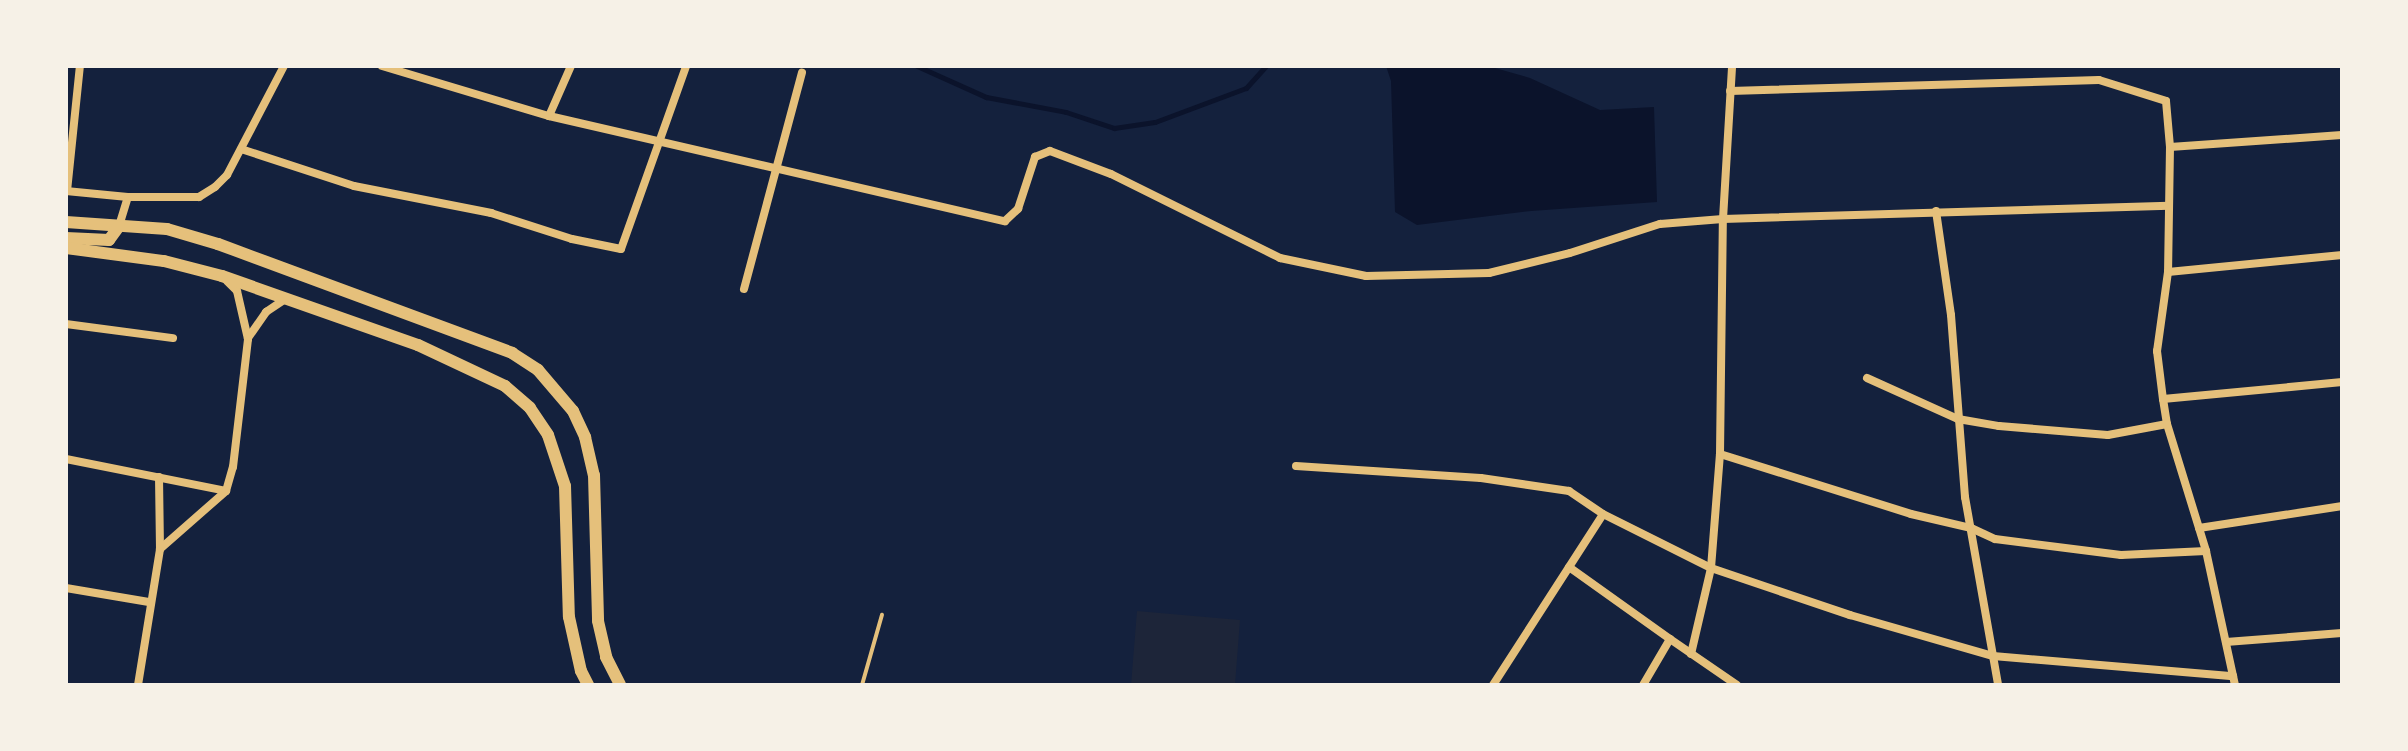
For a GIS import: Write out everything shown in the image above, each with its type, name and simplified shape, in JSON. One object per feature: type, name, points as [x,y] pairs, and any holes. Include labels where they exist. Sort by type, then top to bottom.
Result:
[{"type":"main road","points":[[66,222],[167,229],[218,244],[498,347],[538,370],[573,411],[585,437],[594,475],[598,621],[606,657],[620,685]]},
{"type":"main road","points":[[66,238],[109,240],[119,226]]},
{"type":"main road","points":[[66,248],[164,261],[222,276],[418,345],[505,386],[530,408],[548,435],[565,486],[569,617],[581,671],[588,685]]},
{"type":"street","points":[[80,66],[67,191],[128,197],[199,197],[227,175],[284,66]]},
{"type":"street","points":[[382,66],[549,116],[777,166],[1005,221],[1018,209],[1035,157],[1050,151],[1111,174],[1280,258],[1366,276],[1489,273],[1570,253],[1660,224],[1936,211],[2169,206]]},
{"type":"street","points":[[549,116],[571,66]]},
{"type":"street","points":[[241,149],[354,186],[491,213],[572,239],[621,249],[686,66]]},
{"type":"street","points":[[1691,654],[1711,568],[1720,454],[1723,219],[1732,66]]},
{"type":"street","points":[[744,289],[802,73]]},
{"type":"street","points":[[1296,466],[1481,478],[1569,491],[1603,514],[1711,568],[1850,615],[1993,656],[2234,680],[2206,551],[2167,424],[2157,351],[2168,272],[2170,147],[2166,101],[2099,80],[1730,91]]},
{"type":"street","points":[[2170,147],[2342,135]]},
{"type":"street","points":[[119,226],[128,197]]},
{"type":"street","points":[[1936,211],[1951,315],[1958,419],[1971,528],[1998,685]]},
{"type":"street","points":[[2168,272],[2342,255]]},
{"type":"street","points":[[160,549],[226,491],[233,467],[248,339],[237,291],[222,276]]},
{"type":"street","points":[[248,339],[266,312],[285,299]]},
{"type":"street","points":[[66,324],[173,338]]},
{"type":"street","points":[[1867,378],[1958,419],[2060,433],[2108,435],[2167,424]]},
{"type":"street","points":[[2163,399],[2342,382]]},
{"type":"street","points":[[1720,454],[1911,514],[1971,528],[1995,539],[2121,555],[2206,551]]},
{"type":"street","points":[[66,459],[226,491]]},
{"type":"street","points":[[138,685],[160,549],[159,477]]},
{"type":"street","points":[[2199,528],[2342,506]]},
{"type":"street","points":[[1507,685],[1495,682],[1603,514]]},
{"type":"street","points":[[1569,567],[1737,685]]},
{"type":"street","points":[[66,588],[149,602]]},
{"type":"street","points":[[2226,642],[2342,633]]},
{"type":"street","points":[[1643,685],[1670,639]]},
{"type":"lane","points":[[862,685],[882,615]]},
{"type":"shaded area","points":[[1386,66],[1488,66],[1530,78],[1600,110],[1654,107],[1657,202],[1531,211],[1417,225],[1395,212],[1391,81]]},
{"type":"shaded area","points":[[1137,611],[1240,620],[1235,685],[1131,685]]},
{"type":"waterway","points":[[917,66],[986,97],[1066,112],[1114,128],[1155,122],[1246,88],[1266,66]]}]
